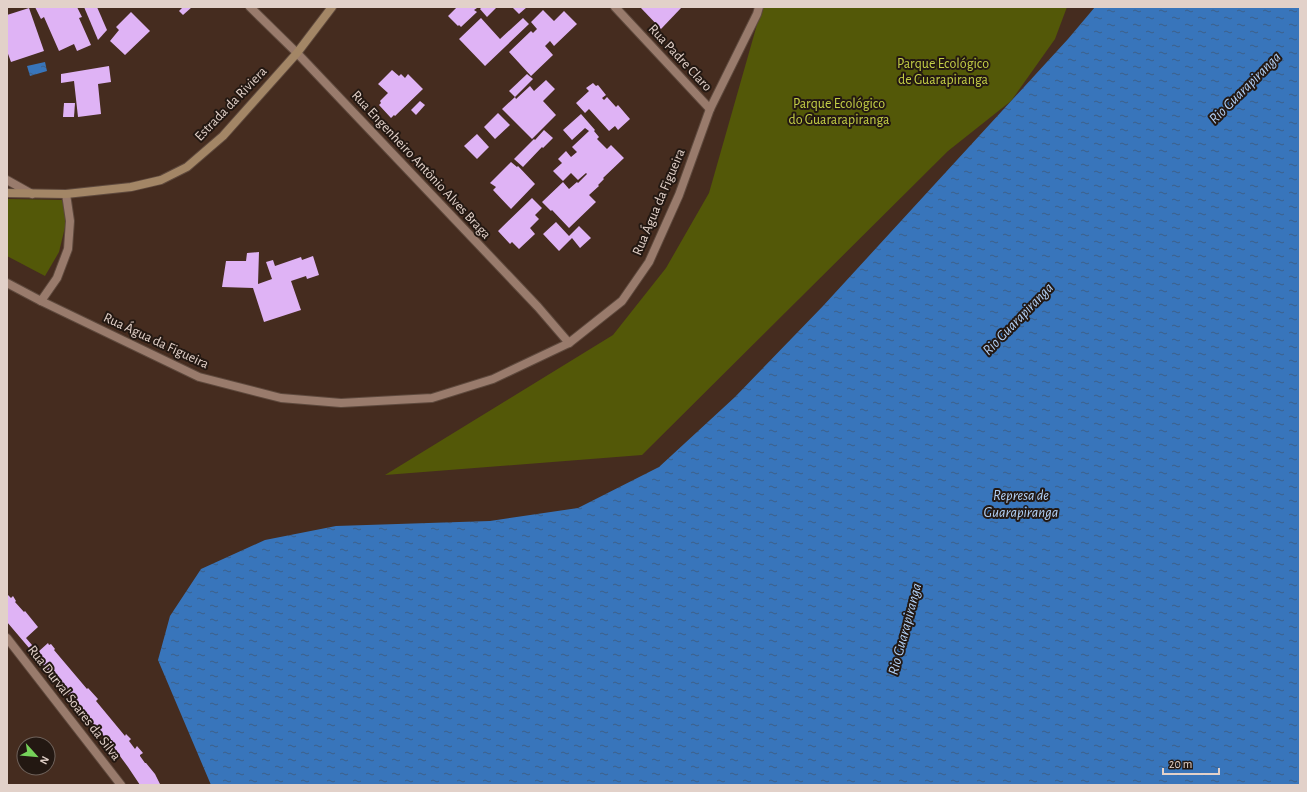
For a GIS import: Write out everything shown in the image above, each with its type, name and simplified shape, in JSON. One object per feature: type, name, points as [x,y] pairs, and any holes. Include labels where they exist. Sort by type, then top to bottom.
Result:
[{"type":"street","name":"Rua Engenheiro Antônio Alves Braga","points":[[250,7],[297,53],[538,307],[569,343]]},
{"type":"street","name":"Estrada da Riviera","points":[[7,193],[66,194],[131,187],[161,180],[187,167],[223,136],[297,53],[332,7]]},
{"type":"street","name":"Rua Padre Claro","points":[[615,7],[710,109]]},
{"type":"street","name":"Rua Água da Figueira","points":[[7,283],[41,301],[199,377],[281,398],[341,403],[432,398],[493,379],[569,343],[622,301],[649,262],[679,195],[710,109],[757,14],[759,7]]},
{"type":"street","points":[[7,180],[32,194]]},
{"type":"street","points":[[41,301],[57,278],[68,249],[70,220],[66,194]]},
{"type":"street","name":"Rua Durval Soares da Silva","points":[[7,638],[120,785]]},
{"type":"green space","name":"Parque Ecológico do Guararapiranga","points":[[762,7],[1067,7],[1055,39],[1011,101],[948,151],[642,455],[385,475],[613,335],[666,268],[709,193]]},
{"type":"green space","points":[[7,199],[63,200],[66,223],[59,252],[45,276],[7,256]]},
{"type":"water","name":"Represa de Guarapiranga","points":[[1095,7],[1300,7],[1300,785],[211,785],[158,660],[170,616],[201,569],[265,540],[336,526],[490,521],[578,508],[659,467],[735,397],[823,306],[1068,39]]},
{"type":"water","points":[[45,62],[47,71],[30,76],[27,66]]},
{"type":"building","points":[[35,7],[77,7],[82,17],[79,18],[91,45],[77,51],[74,44],[59,51],[44,17],[41,19]]},
{"type":"building","points":[[84,7],[97,7],[107,30],[98,40]]},
{"type":"building","points":[[183,7],[192,7],[183,15],[179,11]]},
{"type":"building","points":[[457,7],[476,7],[477,8],[474,10],[477,12],[461,27],[448,16]]},
{"type":"building","points":[[482,7],[497,7],[487,17],[480,9]]},
{"type":"building","points":[[512,7],[527,7],[519,14]]},
{"type":"building","points":[[640,7],[682,7],[661,29]]},
{"type":"building","points":[[29,8],[44,51],[11,62],[7,51],[7,15]]},
{"type":"building","points":[[543,10],[554,21],[564,11],[577,24],[554,46],[550,41],[545,46],[553,55],[531,76],[509,52],[531,31],[533,33],[537,29],[531,22]]},
{"type":"building","points":[[131,12],[150,31],[125,55],[110,41],[119,30],[116,27]]},
{"type":"building","points":[[481,18],[500,39],[523,18],[529,24],[485,66],[459,39]]},
{"type":"building","points":[[109,66],[111,82],[98,84],[101,114],[78,117],[74,81],[61,83],[61,74]]},
{"type":"building","points":[[392,70],[399,76],[401,74],[405,78],[408,74],[423,89],[395,116],[394,115],[391,118],[379,105],[381,103],[380,101],[388,93],[378,84]]},
{"type":"building","points":[[527,74],[533,79],[515,97],[509,91]]},
{"type":"building","points":[[546,80],[555,89],[543,101],[556,115],[532,139],[502,109],[530,86],[534,91]]},
{"type":"building","points":[[593,83],[596,86],[598,85],[606,95],[602,98],[604,100],[607,97],[616,107],[618,105],[630,119],[618,130],[615,126],[609,131],[589,109],[585,113],[576,103],[589,91],[586,88]]},
{"type":"building","points":[[420,101],[425,105],[416,115],[411,110]]},
{"type":"building","points":[[64,103],[75,103],[74,117],[63,117]]},
{"type":"building","points":[[498,113],[510,125],[495,139],[484,127]]},
{"type":"building","points":[[581,114],[595,130],[594,131],[599,137],[597,139],[607,149],[611,145],[624,158],[603,178],[604,179],[598,185],[599,186],[589,195],[596,202],[569,228],[542,202],[563,182],[569,189],[587,174],[586,173],[578,180],[571,173],[563,181],[553,171],[562,163],[558,159],[566,151],[571,157],[577,152],[572,147],[589,131],[585,128],[572,140],[563,130]]},
{"type":"building","points":[[544,130],[553,138],[523,167],[514,159]]},
{"type":"building","points":[[477,134],[489,147],[477,159],[464,146]]},
{"type":"building","points":[[511,162],[517,167],[518,166],[535,184],[511,209],[493,190],[496,187],[490,183]]},
{"type":"building","points":[[532,198],[542,208],[535,215],[539,219],[530,228],[535,234],[519,249],[512,242],[510,244],[498,231]]},
{"type":"building","points":[[556,222],[569,236],[579,226],[591,238],[580,248],[572,238],[559,251],[543,234]]},
{"type":"building","points":[[259,252],[258,284],[272,279],[266,262],[273,260],[275,266],[301,257],[302,260],[313,256],[319,275],[307,279],[306,276],[291,281],[301,310],[264,322],[253,288],[222,287],[226,261],[246,261],[247,253]]},
{"type":"building","points":[[7,594],[11,598],[13,596],[16,601],[15,602],[24,612],[25,611],[38,627],[26,638],[38,652],[48,643],[49,645],[51,644],[55,649],[54,650],[87,689],[88,688],[98,699],[96,701],[125,736],[126,734],[131,739],[129,741],[135,749],[137,746],[143,753],[140,756],[155,774],[160,784],[140,785],[114,748],[7,622]]},
{"type":"park label","name":"Parque Ecológico de Guarapiranga","points":[[943,72]]},
{"type":"water label","name":"Rio Guarapiranga","points":[[1245,88]]},
{"type":"water label","name":"Rio Guarapiranga","points":[[1018,319]]},
{"type":"water label","name":"Rio Guarapiranga","points":[[905,629]]}]
